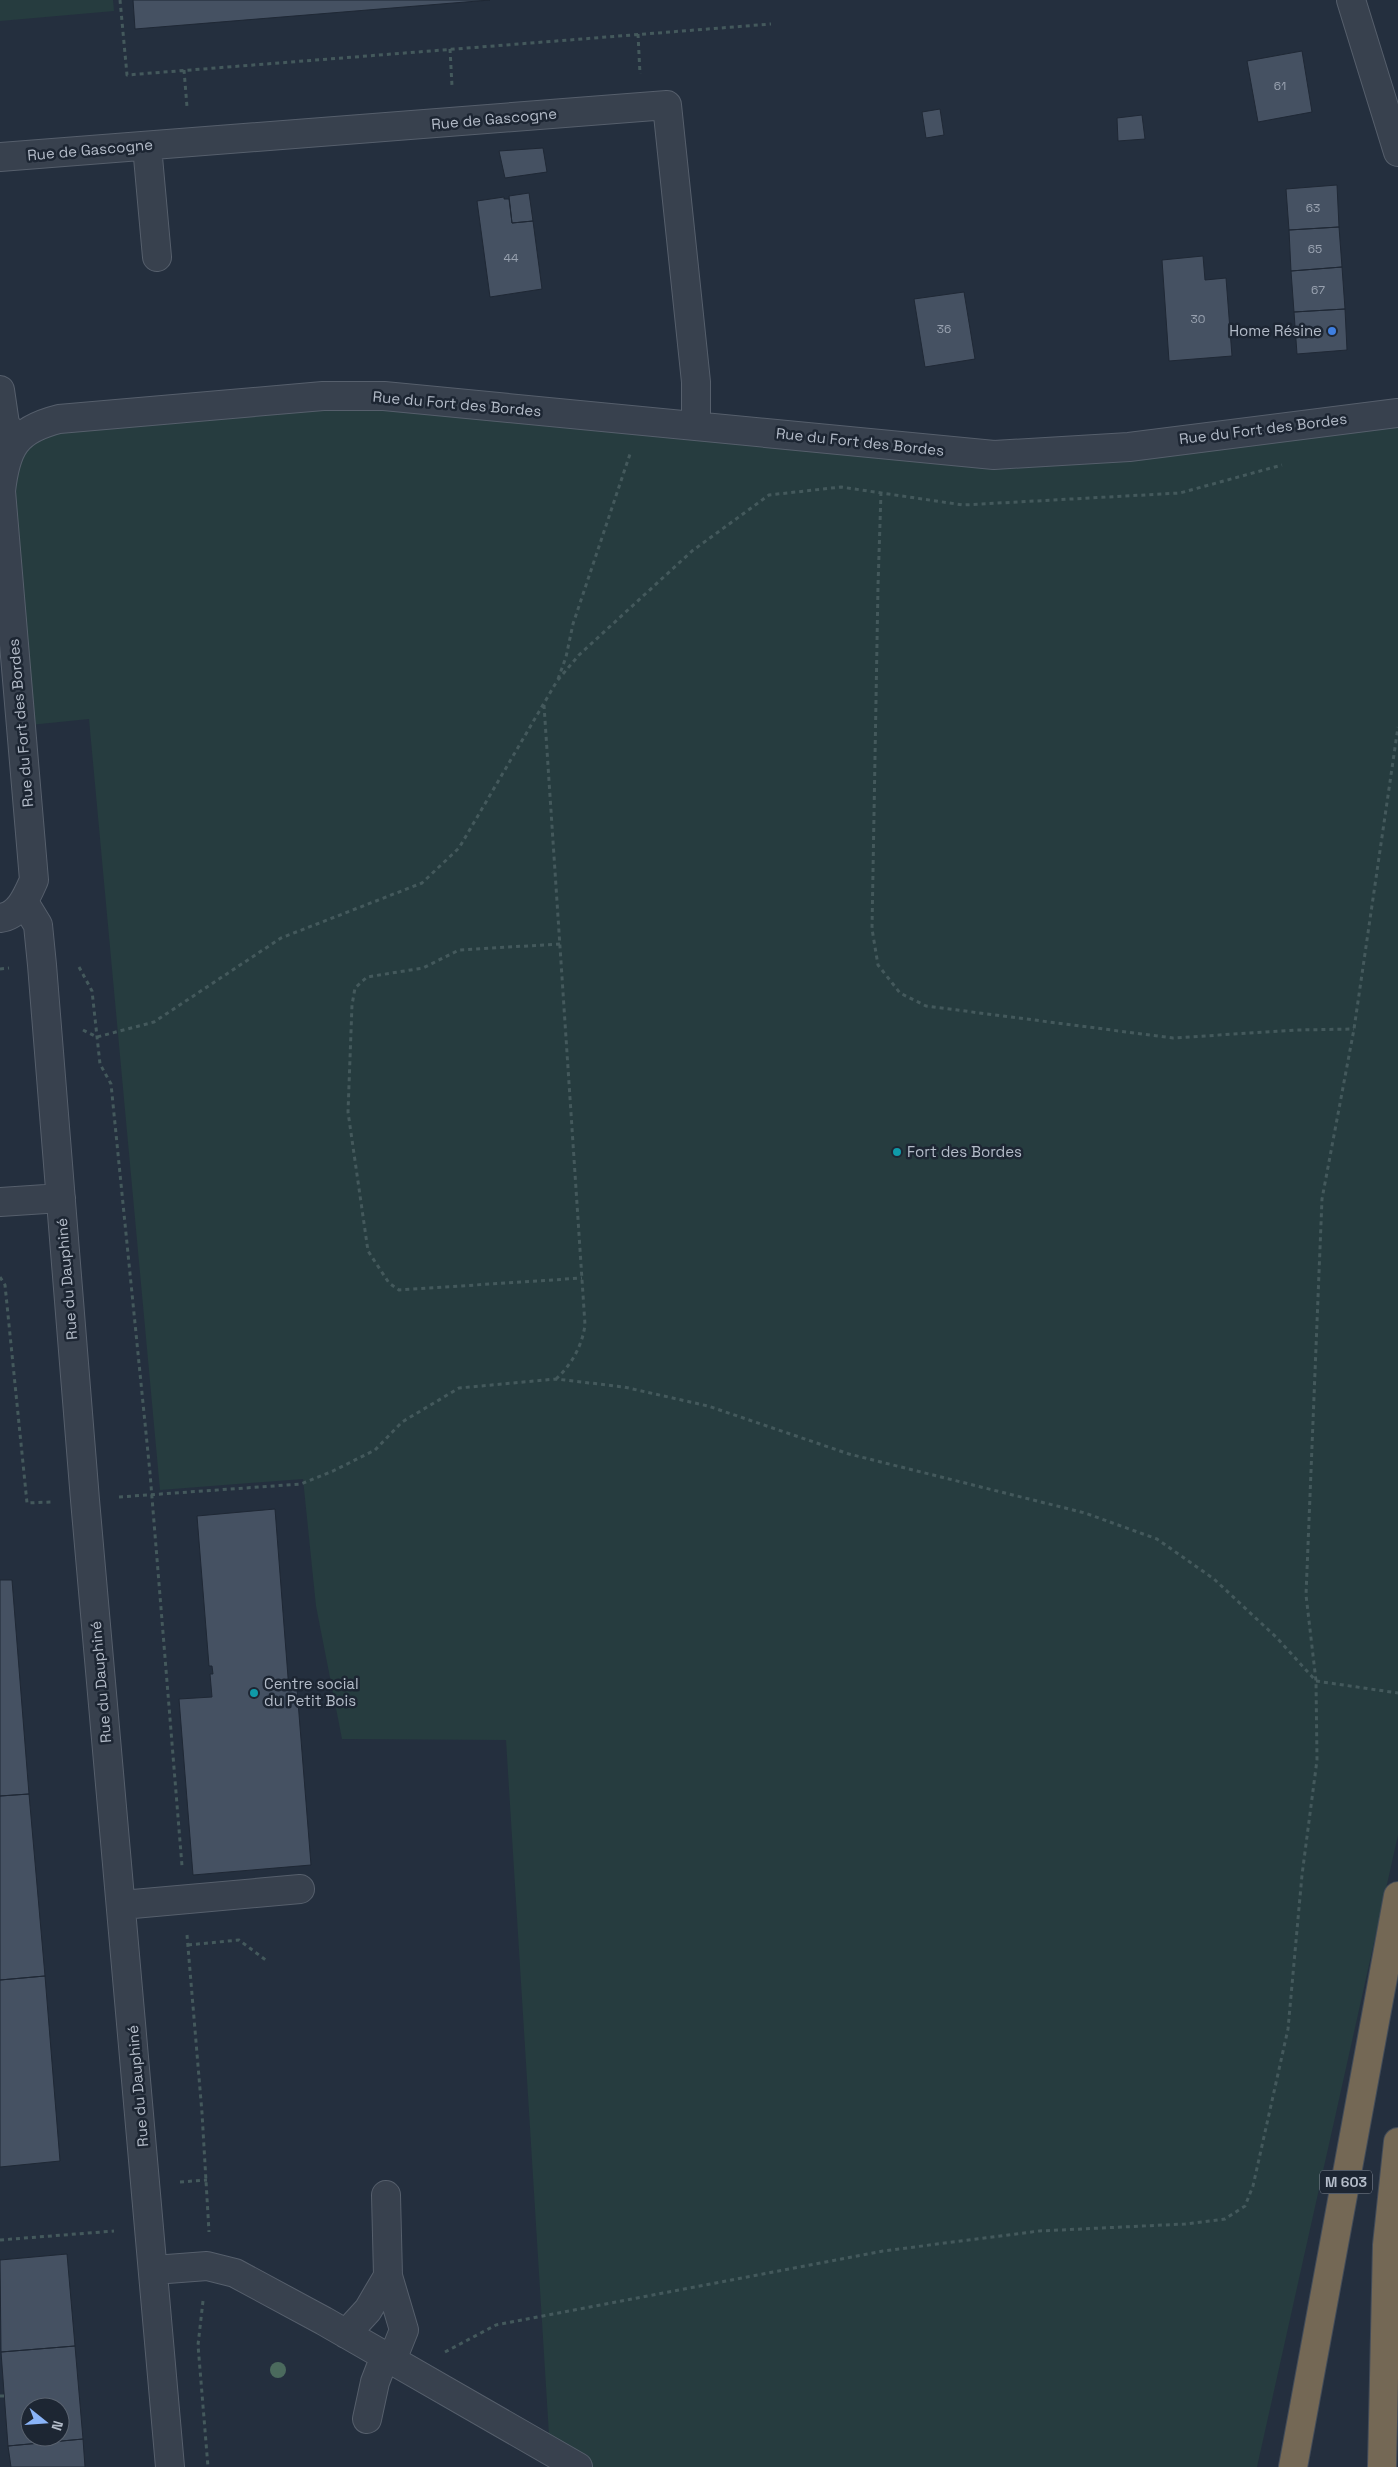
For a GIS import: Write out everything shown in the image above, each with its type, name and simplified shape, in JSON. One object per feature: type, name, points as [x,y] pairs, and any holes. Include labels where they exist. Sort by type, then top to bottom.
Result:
[{"type":"highway","name":"M 603","points":[[1293,2467],[1398,1896]]},
{"type":"highway","points":[[1382,2467],[1387,2246],[1398,2142]]},
{"type":"street","points":[[1351,0],[1398,152]]},
{"type":"street","name":"Rue de Gascogne","points":[[0,157],[666,105],[696,382],[696,425]]},
{"type":"street","points":[[147,146],[157,257]]},
{"type":"street","points":[[0,390],[5,424],[17,440]]},
{"type":"street","name":"Rue du Fort des Bordes","points":[[0,918],[8,917],[24,902],[34,880],[1,491],[4,462],[17,440],[38,424],[59,419],[323,396],[384,396],[994,455],[1129,447],[1398,413]]},
{"type":"street","name":"Rue du Dauphiné","points":[[24,902],[38,925],[48,1027],[85,1500],[147,2184],[170,2467]]},
{"type":"street","points":[[0,1202],[61,1198]]},
{"type":"street","points":[[122,1905],[300,1890]]},
{"type":"street","points":[[367,2419],[375,2382],[395,2362],[404,2330],[388,2276],[386,2196]]},
{"type":"street","points":[[154,2270],[207,2266],[236,2273],[578,2467]]},
{"type":"street","points":[[346,2334],[368,2310],[388,2276]]},
{"type":"path","points":[[120,0],[127,75],[770,24]]},
{"type":"path","points":[[557,682],[566,656],[573,624],[630,453],[637,419]]},
{"type":"path","points":[[48,1027],[71,1024],[97,1036],[154,1022],[281,938],[422,883],[459,848],[557,682],[579,655],[692,551],[769,495],[841,487],[962,504],[1180,493],[1292,463]]},
{"type":"path","points":[[882,492],[878,586],[872,929],[878,965],[900,993],[926,1006],[1173,1038],[1297,1030],[1354,1029]]},
{"type":"path","points":[[544,705],[585,1325],[582,1342],[564,1371],[556,1379]]},
{"type":"path","points":[[395,2362],[496,2325],[883,2251],[1039,2231],[1185,2224],[1225,2219],[1245,2206],[1252,2186],[1288,2030],[1302,1875],[1317,1760],[1316,1681],[1306,1595],[1322,1199],[1354,1029],[1398,727]]},
{"type":"path","points":[[560,944],[459,950],[423,968],[367,977],[355,988],[352,1005],[348,1112],[368,1251],[389,1283],[399,1290],[582,1278]]},
{"type":"path","points":[[0,969],[75,961],[92,990],[100,1064],[111,1084],[151,1494],[206,2180],[210,2239],[198,2345],[208,2467]]},
{"type":"path","points":[[0,1277],[5,1286],[27,1503],[301,1484],[333,1472],[375,1450],[402,1422],[459,1388],[556,1379],[624,1387],[708,1406],[849,1454],[1085,1513],[1157,1539],[1214,1579],[1277,1638],[1316,1681],[1398,1693]]},
{"type":"path","points":[[188,1945],[239,1940],[267,1960]]},
{"type":"path","points":[[147,2184],[206,2180]]},
{"type":"path","points":[[0,2240],[117,2230]]},
{"type":"green space","points":[[0,0],[113,0],[114,11],[0,21]]},
{"type":"green space","points":[[323,396],[994,455],[1398,413],[1398,1835],[1257,2467],[578,2467],[550,2451],[506,1740],[342,1739],[316,1606],[303,1479],[160,1490],[89,719],[20,726],[1,491],[38,424]]},
{"type":"building","points":[[133,0],[490,0],[135,29]]},
{"type":"building","points":[[1302,51],[1312,112],[1258,122],[1247,61]]},
{"type":"building","points":[[940,109],[944,135],[926,138],[922,112]]},
{"type":"building","points":[[1142,115],[1145,139],[1118,141],[1117,118]]},
{"type":"building","points":[[543,148],[547,172],[505,178],[499,151]]},
{"type":"building","points":[[1337,185],[1339,227],[1289,230],[1286,189]]},
{"type":"building","points":[[529,193],[533,221],[512,223],[509,196]]},
{"type":"building","points":[[504,197],[504,199],[509,199],[512,223],[533,221],[542,289],[490,297],[477,201]]},
{"type":"building","points":[[1339,227],[1342,267],[1291,271],[1289,230]]},
{"type":"building","points":[[1203,256],[1205,280],[1226,278],[1232,356],[1169,361],[1162,260]]},
{"type":"building","points":[[1342,267],[1345,309],[1294,312],[1291,271]]},
{"type":"building","points":[[964,292],[975,359],[925,367],[914,299]]},
{"type":"building","points":[[1345,309],[1347,350],[1297,354],[1294,312]]},
{"type":"building","name":"Centre social du Petit Bois","points":[[275,1509],[289,1690],[297,1689],[311,1865],[193,1875],[179,1699],[212,1697],[210,1674],[213,1674],[212,1666],[209,1666],[197,1516]]},
{"type":"building","points":[[0,1580],[12,1580],[29,1794],[0,1796]]},
{"type":"building","points":[[29,1794],[45,1976],[0,1980],[0,1796]]},
{"type":"building","points":[[45,1976],[60,2161],[0,2167],[0,1980]]},
{"type":"building","points":[[67,2254],[75,2346],[1,2352],[0,2260]]},
{"type":"building","points":[[75,2346],[83,2439],[70,2440],[70,2397],[20,2397],[20,2445],[8,2446],[1,2352]]},
{"type":"building","points":[[83,2439],[85,2467],[11,2467],[8,2446],[70,2447],[70,2440]]},
{"type":"place","name":"Home Résine","points":[[1332,331]]},
{"type":"place","name":"Fort des Bordes","points":[[897,1152]]},
{"type":"place","name":"Centre social du Petit Bois","points":[[254,1693]]}]
